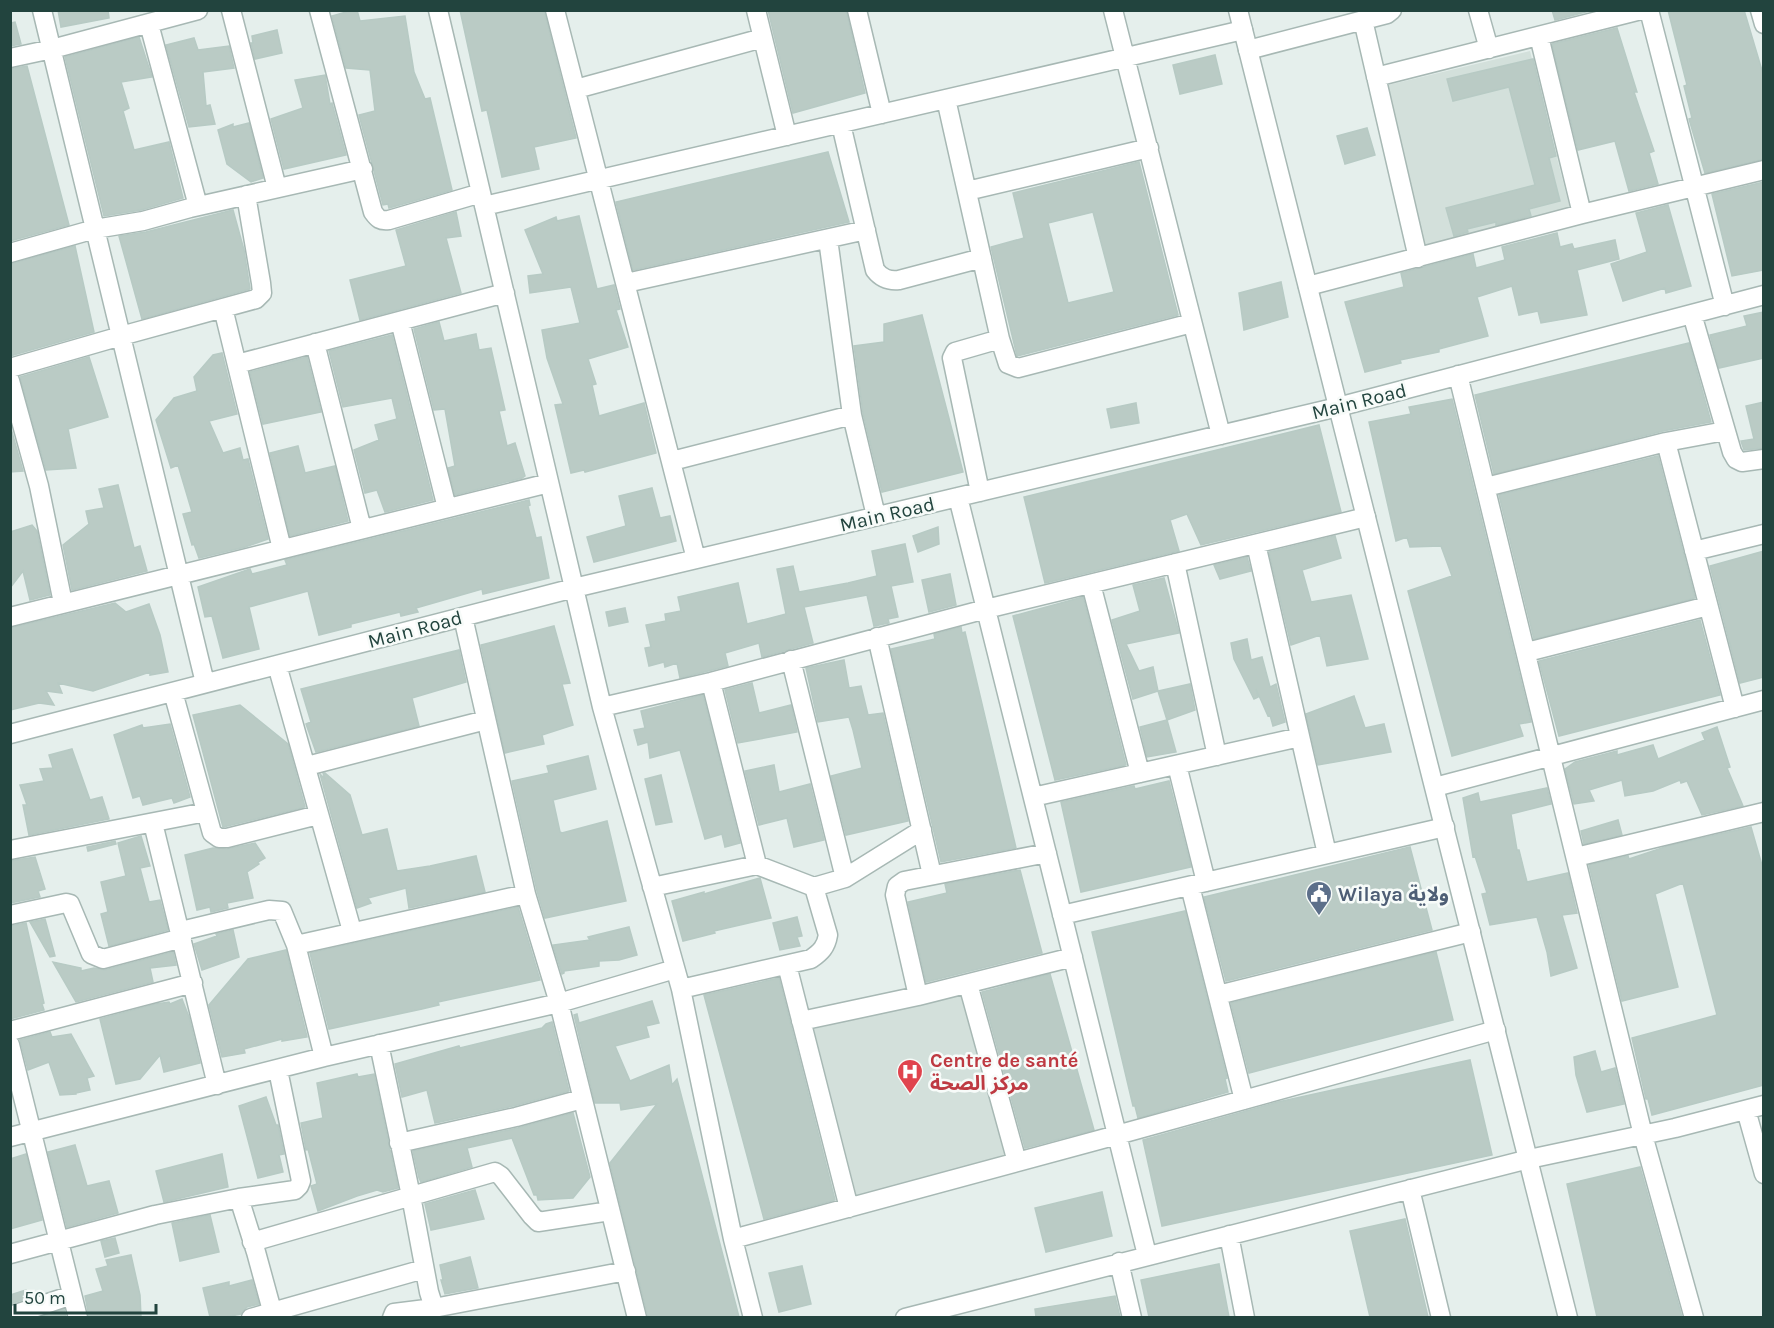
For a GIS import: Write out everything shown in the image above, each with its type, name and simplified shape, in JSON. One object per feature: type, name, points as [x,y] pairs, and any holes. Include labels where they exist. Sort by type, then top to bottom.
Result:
[{"type":"street","points":[[42,10],[205,683]]},
{"type":"street","points":[[10,58],[198,10]]},
{"type":"street","points":[[231,10],[277,188]]},
{"type":"street","points":[[319,10],[373,212],[382,221],[483,200],[600,180],[1243,30]]},
{"type":"street","points":[[438,10],[602,707],[681,988],[733,1239],[753,1317]]},
{"type":"street","points":[[555,10],[696,559]]},
{"type":"street","points":[[756,10],[787,136]]},
{"type":"street","points":[[857,10],[882,114]]},
{"type":"street","points":[[1113,10],[1221,435]]},
{"type":"street","points":[[1238,10],[1568,1317]]},
{"type":"street","points":[[1248,50],[1387,14],[1392,10]]},
{"type":"street","points":[[1478,10],[1489,49]]},
{"type":"street","points":[[1376,77],[1641,10]]},
{"type":"street","points":[[1649,10],[1725,306]]},
{"type":"street","points":[[1760,10],[1764,24]]},
{"type":"street","points":[[1363,20],[1418,258]]},
{"type":"street","points":[[149,24],[198,206]]},
{"type":"street","points":[[1539,36],[1582,214]]},
{"type":"street","points":[[576,89],[763,39]]},
{"type":"street","points":[[946,99],[1000,339],[1008,364],[1018,368],[1192,323]]},
{"type":"street","points":[[841,124],[875,270],[880,277],[892,281],[982,258]]},
{"type":"street","points":[[967,191],[1149,148]]},
{"type":"street","points":[[10,253],[95,229],[143,221],[198,206],[363,169]]},
{"type":"street","points":[[1308,286],[1582,214],[1764,170]]},
{"type":"street","points":[[10,368],[256,299],[262,293],[246,195]]},
{"type":"street","points":[[626,283],[866,230]]},
{"type":"street","points":[[828,239],[852,415],[876,516]]},
{"type":"street","points":[[237,364],[505,293]]},
{"type":"street","name":"Main Road","points":[[10,734],[574,588],[1338,407],[1764,295]]},
{"type":"street","points":[[223,308],[282,549]]},
{"type":"street","points":[[1692,314],[1725,431],[1736,459],[1742,462],[1764,459]]},
{"type":"street","points":[[400,321],[447,508]]},
{"type":"street","points":[[980,492],[952,358],[955,352],[1000,339]]},
{"type":"street","points":[[315,344],[362,529]]},
{"type":"street","points":[[1458,375],[1643,1135],[1694,1317]]},
{"type":"street","points":[[10,381],[39,486],[63,603]]},
{"type":"street","points":[[672,462],[852,415]]},
{"type":"street","points":[[1485,487],[1666,442],[1725,431]]},
{"type":"street","points":[[1666,442],[1735,708]]},
{"type":"street","points":[[10,617],[549,483]]},
{"type":"street","points":[[958,497],[1147,1255]]},
{"type":"street","points":[[602,707],[711,682],[986,609],[1366,517]]},
{"type":"street","points":[[1694,551],[1764,534]]},
{"type":"street","points":[[1256,544],[1327,854]]},
{"type":"street","points":[[1175,563],[1217,756]]},
{"type":"street","points":[[1091,584],[1140,773]]},
{"type":"street","points":[[1527,652],[1708,606]]},
{"type":"street","points":[[463,617],[526,894],[559,1004],[637,1317]]},
{"type":"street","points":[[877,637],[932,875]]},
{"type":"street","points":[[791,660],[845,878]]},
{"type":"street","points":[[277,665],[352,931]]},
{"type":"street","points":[[711,682],[757,865]]},
{"type":"street","points":[[173,692],[212,833],[219,838],[227,838],[318,815]]},
{"type":"street","points":[[1435,787],[1764,700]]},
{"type":"street","points":[[306,766],[486,720]]},
{"type":"street","points":[[1032,797],[1300,737]]},
{"type":"street","points":[[1177,765],[1218,995],[1244,1100]]},
{"type":"street","points":[[10,850],[206,812]]},
{"type":"street","points":[[1576,857],[1764,812]]},
{"type":"street","points":[[153,823],[182,934],[217,1085]]},
{"type":"street","points":[[1062,915],[1445,827]]},
{"type":"street","points":[[652,887],[757,865],[814,887],[845,878],[922,830]]},
{"type":"street","points":[[918,996],[895,895],[897,886],[904,881],[932,875],[1047,854]]},
{"type":"street","points":[[681,988],[811,959],[821,952],[827,943],[828,935],[814,887]]},
{"type":"street","points":[[296,945],[526,894]]},
{"type":"street","points":[[10,915],[70,904],[91,954],[103,960],[182,934],[277,909],[282,911],[296,945],[324,1057]]},
{"type":"street","points":[[1218,995],[1471,932]]},
{"type":"street","points":[[801,1022],[918,996],[1072,957]]},
{"type":"street","points":[[787,965],[849,1208]]},
{"type":"street","points":[[10,1137],[324,1057],[559,1004],[675,969]]},
{"type":"street","points":[[10,1031],[193,983]]},
{"type":"street","points":[[968,984],[1017,1162]]},
{"type":"street","points":[[733,1239],[1496,1030]]},
{"type":"street","points":[[378,1044],[434,1308]]},
{"type":"street","points":[[10,1045],[78,1317]]},
{"type":"street","points":[[10,1254],[155,1215],[239,1198],[295,1190],[301,1181],[278,1070]]},
{"type":"street","points":[[399,1143],[516,1117],[582,1099]]},
{"type":"street","points":[[905,1317],[1529,1159],[1643,1135],[1755,1107],[1764,1174]]},
{"type":"street","points":[[252,1242],[495,1172],[501,1176],[538,1222],[610,1211]]},
{"type":"street","points":[[1410,1189],[1441,1317]]},
{"type":"street","points":[[239,1198],[273,1314]]},
{"type":"street","points":[[1229,1235],[1245,1317]]},
{"type":"street","points":[[1119,1262],[1132,1317]]},
{"type":"street","points":[[251,1317],[273,1314],[424,1269]]},
{"type":"street","points":[[392,1317],[394,1313],[434,1308],[626,1271]]},
{"type":"street","points":[[10,1317],[72,1295]]},
{"type":"shaded area","points":[[1530,51],[1571,213],[1425,248],[1384,86]]},
{"type":"shaded area","name":"Centre de santé مركز الصحة","points":[[964,992],[1007,1161],[857,1198],[814,1029]]},
{"type":"building","points":[[58,10],[108,10],[109,18],[61,27]]},
{"type":"building","points":[[357,10],[360,21],[405,16],[414,72],[425,99],[430,98],[452,190],[389,208],[388,204],[383,205],[359,115],[375,111],[370,70],[346,68],[332,16]]},
{"type":"building","points":[[460,10],[544,10],[576,138],[534,147],[539,169],[502,177],[487,110],[482,111]]},
{"type":"building","points":[[768,10],[846,10],[865,93],[793,113]]},
{"type":"building","points":[[1552,10],[1593,10],[1555,20]]},
{"type":"building","points":[[1668,10],[1744,10],[1764,77],[1764,159],[1705,173],[1689,119],[1692,118],[1684,86],[1687,85]]},
{"type":"building","points":[[15,22],[21,44],[10,46],[10,23]]},
{"type":"building","points":[[1617,28],[1637,92],[1634,92],[1654,151],[1649,153],[1658,184],[1629,191],[1615,141],[1578,150],[1552,44]]},
{"type":"building","points":[[277,30],[282,53],[255,59],[251,43],[253,43],[252,36]]},
{"type":"building","points":[[139,37],[152,77],[121,82],[129,108],[123,111],[134,150],[169,142],[183,198],[141,210],[104,216],[65,57]]},
{"type":"building","points":[[194,38],[198,50],[229,46],[234,68],[203,72],[206,106],[210,105],[215,124],[189,127],[166,45]]},
{"type":"building","points":[[1215,55],[1222,84],[1180,94],[1173,65]]},
{"type":"building","points":[[1533,59],[1556,156],[1549,158],[1560,201],[1529,209],[1531,216],[1496,225],[1496,222],[1467,229],[1468,232],[1454,236],[1446,208],[1535,185],[1509,87],[1453,101],[1447,79]]},
{"type":"building","points":[[27,66],[69,225],[10,241],[10,69]]},
{"type":"building","points":[[325,75],[330,104],[332,103],[346,155],[284,169],[271,119],[303,108],[295,80]]},
{"type":"building","points":[[249,123],[263,178],[251,182],[227,164],[218,130],[233,124],[233,127]]},
{"type":"building","points":[[1367,128],[1375,155],[1345,164],[1337,136]]},
{"type":"building","points":[[828,152],[849,222],[633,270],[616,202]]},
{"type":"building","points":[[1139,162],[1178,315],[1017,356],[991,247],[1024,238],[1013,193]],"holes":[[[1093,212],[1114,292],[1068,303],[1048,223]]]},
{"type":"building","points":[[1764,182],[1764,270],[1732,276],[1712,194]]},
{"type":"building","points":[[1668,205],[1691,286],[1666,293],[1665,288],[1623,301],[1611,264],[1647,252],[1636,213]]},
{"type":"building","points":[[233,210],[244,250],[250,289],[142,319],[119,236],[146,232]]},
{"type":"building","points":[[456,212],[461,236],[446,238],[461,293],[360,320],[350,280],[406,266],[396,230]]},
{"type":"building","points":[[579,216],[597,289],[614,285],[620,309],[616,310],[628,347],[588,359],[596,384],[592,385],[599,416],[644,403],[656,453],[585,472],[584,470],[571,473],[555,405],[563,404],[547,358],[542,330],[580,323],[571,287],[530,293],[528,276],[543,274],[525,230],[556,217],[557,221]]},
{"type":"building","points":[[1557,233],[1560,247],[1572,244],[1574,249],[1615,240],[1619,259],[1577,270],[1587,315],[1541,323],[1538,311],[1519,315],[1512,286],[1477,297],[1488,336],[1365,372],[1345,302],[1404,287],[1401,273],[1473,254],[1476,268],[1505,260],[1502,247]]},
{"type":"building","points":[[75,246],[94,332],[10,356],[10,264]]},
{"type":"building","points":[[1281,282],[1288,317],[1244,330],[1239,293]]},
{"type":"building","points":[[1764,312],[1764,358],[1719,368],[1710,335],[1747,326],[1744,316]]},
{"type":"building","points":[[922,315],[963,472],[882,492],[863,413],[854,346],[884,342],[884,324]]},
{"type":"building","points":[[439,322],[444,341],[476,334],[479,350],[491,348],[505,410],[499,411],[507,446],[515,443],[525,476],[522,478],[455,495],[448,468],[455,466],[445,409],[434,410],[414,329]]},
{"type":"building","points":[[392,335],[433,500],[385,512],[377,490],[365,493],[354,450],[379,440],[375,425],[397,419],[392,398],[343,407],[329,351]]},
{"type":"building","points":[[1689,343],[1711,422],[1663,431],[1494,474],[1475,395]]},
{"type":"building","points":[[222,353],[237,414],[209,421],[223,453],[240,448],[243,460],[248,459],[268,539],[199,558],[194,544],[192,545],[183,514],[192,512],[178,465],[171,468],[156,420],[174,398],[197,391],[194,377],[213,355]]},
{"type":"building","points":[[89,357],[108,417],[68,429],[76,468],[46,470],[20,377]]},
{"type":"building","points":[[307,357],[321,412],[263,424],[250,372]]},
{"type":"building","points":[[1452,399],[1531,722],[1519,724],[1523,736],[1452,756],[1408,591],[1452,576],[1441,546],[1410,547],[1407,537],[1396,541],[1369,422],[1411,414],[1409,407]]},
{"type":"building","points":[[1764,402],[1764,448],[1744,450],[1741,441],[1754,439],[1746,406]]},
{"type":"building","points":[[1136,403],[1139,423],[1111,428],[1107,409]]},
{"type":"building","points":[[10,425],[23,471],[10,472]]},
{"type":"building","points":[[1319,425],[1341,512],[1201,545],[1187,514],[1170,520],[1179,551],[1045,583],[1024,497]]},
{"type":"building","points":[[298,446],[305,473],[335,466],[348,521],[290,536],[270,453]]},
{"type":"building","points":[[1658,456],[1695,598],[1534,639],[1499,495]]},
{"type":"building","points":[[118,485],[134,548],[140,546],[147,571],[72,590],[63,545],[89,524],[86,511],[104,508],[99,489]]},
{"type":"building","points":[[652,488],[660,518],[670,516],[676,541],[594,562],[587,537],[626,526],[619,496]]},
{"type":"building","points":[[529,500],[530,505],[528,506],[536,538],[541,537],[549,578],[483,594],[482,589],[416,608],[418,612],[401,616],[400,612],[351,624],[351,627],[319,635],[308,591],[249,607],[259,649],[223,658],[212,616],[205,617],[198,587],[250,569],[252,574],[287,565],[285,560]]},
{"type":"building","points":[[32,525],[37,531],[50,595],[30,600],[23,571],[10,588],[10,532]]},
{"type":"building","points":[[938,527],[939,544],[918,552],[913,536]]},
{"type":"building","points":[[1335,536],[1341,558],[1302,570],[1311,602],[1351,595],[1368,659],[1327,666],[1320,635],[1291,645],[1269,552]]},
{"type":"building","points":[[905,544],[913,582],[891,586],[898,617],[888,619],[889,623],[874,626],[867,595],[804,607],[813,643],[762,657],[759,643],[725,653],[728,666],[680,678],[677,663],[665,667],[664,662],[649,666],[645,648],[651,647],[646,625],[666,621],[665,614],[681,611],[678,597],[738,583],[747,624],[786,614],[777,569],[793,566],[799,592],[848,583],[877,576],[872,551]]},
{"type":"building","points":[[1764,551],[1764,677],[1740,683],[1710,566]]},
{"type":"building","points":[[1247,557],[1251,571],[1220,579],[1214,565]]},
{"type":"building","points":[[950,574],[956,605],[929,612],[922,580]]},
{"type":"building","points":[[1164,578],[1179,633],[1126,644],[1139,671],[1153,667],[1158,691],[1133,699],[1112,620],[1140,611],[1133,585]]},
{"type":"building","points":[[1083,597],[1126,765],[1055,780],[1013,616]]},
{"type":"building","points":[[115,603],[126,612],[149,604],[160,635],[168,672],[150,675],[150,672],[93,691],[58,683],[62,693],[46,691],[54,705],[39,703],[10,710],[10,628]]},
{"type":"building","points":[[625,608],[628,622],[609,626],[606,612]]},
{"type":"building","points":[[1700,620],[1720,695],[1559,736],[1539,661]]},
{"type":"building","points":[[554,626],[570,683],[562,684],[573,725],[542,735],[544,744],[505,753],[481,645]]},
{"type":"building","points":[[961,627],[962,633],[965,632],[1016,848],[941,862],[891,649],[935,639],[934,634]]},
{"type":"building","points":[[1247,639],[1251,660],[1262,657],[1270,687],[1276,684],[1285,722],[1273,726],[1270,715],[1268,716],[1256,689],[1258,697],[1254,699],[1234,659],[1231,643]]},
{"type":"building","points":[[459,650],[466,682],[412,698],[419,726],[316,752],[306,724],[311,722],[301,689]]},
{"type":"building","points":[[844,660],[849,688],[861,686],[868,715],[883,713],[908,821],[846,835],[831,776],[862,768],[853,730],[849,717],[818,722],[806,668]]},
{"type":"building","points":[[752,683],[759,713],[791,705],[797,732],[738,743],[725,690]]},
{"type":"building","points":[[1190,684],[1195,710],[1167,720],[1158,691]]},
{"type":"building","points":[[703,695],[740,843],[725,847],[722,834],[705,839],[680,750],[650,758],[648,742],[638,745],[634,730],[645,728],[641,711]]},
{"type":"building","points":[[1354,696],[1365,728],[1384,724],[1391,752],[1318,765],[1306,714]]},
{"type":"building","points":[[240,705],[288,744],[305,807],[223,827],[193,715]]},
{"type":"building","points":[[1167,720],[1176,752],[1147,757],[1140,727]]},
{"type":"building","points":[[170,724],[190,797],[174,803],[172,798],[143,805],[140,796],[133,798],[114,735],[142,725],[143,728]]},
{"type":"building","points":[[1717,727],[1730,767],[1727,768],[1743,806],[1702,815],[1687,781],[1681,783],[1680,780],[1653,791],[1625,796],[1622,780],[1589,790],[1594,801],[1574,804],[1565,769],[1575,762],[1617,751],[1617,755],[1653,745],[1658,759],[1705,740],[1702,733]]},
{"type":"building","points":[[72,749],[90,800],[102,797],[109,819],[29,835],[23,805],[27,805],[20,785],[44,781],[40,769],[53,768],[49,755]]},
{"type":"building","points":[[588,756],[596,789],[553,800],[560,832],[607,821],[626,901],[545,918],[512,781],[549,773],[547,766]]},
{"type":"building","points":[[774,765],[779,792],[810,784],[824,840],[794,847],[787,818],[759,825],[745,771]]},
{"type":"building","points":[[323,773],[350,795],[362,835],[387,829],[397,871],[476,856],[485,892],[409,908],[406,888],[368,898],[371,903],[357,908],[320,774],[325,779]]},
{"type":"building","points":[[661,775],[672,822],[656,825],[645,779]]},
{"type":"building","points":[[1169,781],[1191,867],[1081,892],[1061,802]]},
{"type":"building","points":[[1547,788],[1551,804],[1511,814],[1517,850],[1519,850],[1527,882],[1568,873],[1577,913],[1562,915],[1577,968],[1551,976],[1537,917],[1490,925],[1482,894],[1487,893],[1475,856],[1473,857],[1463,798],[1478,793],[1480,802]]},
{"type":"building","points":[[1618,820],[1622,835],[1584,844],[1581,831]]},
{"type":"building","points":[[1751,827],[1764,872],[1764,1085],[1652,1115],[1632,1038],[1717,1015],[1683,883],[1655,894],[1678,987],[1622,1001],[1589,865],[1628,856],[1629,859],[1668,846]]},
{"type":"building","points":[[141,836],[150,866],[140,868],[149,902],[160,900],[168,930],[109,946],[101,914],[108,912],[101,882],[126,876],[118,843]]},
{"type":"building","points":[[115,841],[116,844],[88,851],[87,847]]},
{"type":"building","points":[[255,843],[265,858],[247,872],[253,898],[227,903],[228,908],[211,912],[210,907],[197,910],[185,855],[213,848],[227,849]]},
{"type":"building","name":"Wilaya ولاية","points":[[1410,847],[1432,930],[1226,981],[1204,897]]},
{"type":"building","points":[[35,857],[45,889],[38,891],[40,897],[10,903],[10,861]]},
{"type":"building","points":[[1020,870],[1042,953],[926,982],[908,902],[947,893],[945,884]]},
{"type":"building","points":[[760,878],[771,918],[714,931],[715,933],[683,941],[672,901]]},
{"type":"building","points":[[518,907],[540,980],[329,1029],[310,953]]},
{"type":"building","points":[[1185,911],[1227,1078],[1225,1079],[1228,1092],[1138,1118],[1135,1106],[1133,1106],[1092,932]]},
{"type":"building","points":[[797,917],[802,936],[797,937],[800,946],[780,950],[773,923]]},
{"type":"building","points":[[45,919],[55,956],[50,957],[30,922]]},
{"type":"building","points":[[26,923],[44,1010],[10,1019],[10,926]]},
{"type":"building","points":[[629,927],[637,955],[619,960],[599,961],[599,966],[564,971],[562,974],[553,945],[590,940],[588,937]]},
{"type":"building","points":[[233,930],[239,957],[202,970],[194,944],[217,936],[216,934]]},
{"type":"building","points":[[286,950],[307,1037],[282,1041],[282,1039],[244,1049],[245,1053],[222,1057],[209,1005],[248,959]]},
{"type":"building","points":[[173,952],[176,965],[150,968],[153,982],[76,1002],[53,962],[81,968],[81,971],[94,968],[105,970]]},
{"type":"building","points":[[1436,952],[1453,1020],[1249,1073],[1231,1003]]},
{"type":"building","points":[[1050,974],[1094,1130],[1025,1148],[982,992]]},
{"type":"building","points":[[779,978],[835,1200],[764,1219],[704,995]]},
{"type":"building","points":[[182,999],[189,1017],[200,1063],[164,1072],[160,1055],[140,1079],[116,1084],[100,1019],[156,1004],[169,1002],[170,1004]]},
{"type":"building","points":[[652,1001],[659,1023],[646,1026],[649,1037],[615,1046],[630,1081],[669,1065],[672,1085],[677,1079],[739,1317],[648,1317],[610,1163],[657,1104],[621,1110],[620,1103],[595,1103],[574,1015],[577,1014],[579,1023]]},
{"type":"building","points":[[552,1022],[569,1091],[435,1123],[427,1090],[402,1097],[395,1064],[459,1046],[460,1048],[542,1028]]},
{"type":"building","points":[[50,1032],[52,1037],[71,1034],[94,1076],[87,1078],[90,1090],[60,1095],[49,1062],[28,1070],[20,1040]]},
{"type":"building","points":[[1595,1051],[1601,1072],[1615,1068],[1624,1104],[1587,1112],[1576,1075],[1574,1057]]},
{"type":"building","points":[[1470,1060],[1492,1155],[1162,1226],[1143,1140],[1278,1102]]},
{"type":"building","points":[[357,1074],[358,1077],[374,1074],[398,1188],[383,1192],[377,1190],[318,1211],[311,1186],[317,1184],[308,1149],[306,1150],[301,1123],[323,1118],[317,1083]]},
{"type":"building","points":[[266,1097],[276,1125],[278,1125],[284,1154],[279,1155],[283,1172],[258,1178],[239,1106]]},
{"type":"building","points":[[573,1113],[590,1177],[573,1198],[538,1200],[512,1138],[467,1148],[472,1167],[421,1182],[419,1178],[413,1151],[518,1128]]},
{"type":"building","points":[[75,1145],[87,1186],[109,1181],[118,1213],[67,1227],[48,1152]]},
{"type":"building","points":[[26,1154],[42,1220],[10,1229],[10,1159]]},
{"type":"building","points":[[222,1154],[228,1187],[164,1202],[156,1171]]},
{"type":"building","points":[[1640,1167],[1682,1317],[1597,1317],[1567,1184]]},
{"type":"building","points":[[475,1190],[484,1219],[431,1230],[425,1204]]},
{"type":"building","points":[[1102,1192],[1112,1236],[1046,1252],[1035,1208]]},
{"type":"building","points":[[210,1215],[219,1252],[180,1261],[172,1223]]},
{"type":"building","points":[[1405,1219],[1428,1317],[1370,1317],[1350,1231]]},
{"type":"building","points":[[115,1238],[119,1253],[105,1257],[101,1241]]},
{"type":"building","points":[[131,1255],[140,1295],[141,1317],[89,1317],[85,1296],[103,1291],[96,1269],[108,1266],[106,1260]]},
{"type":"building","points":[[470,1257],[478,1288],[445,1294],[440,1265]]},
{"type":"building","points":[[1219,1264],[1229,1317],[1149,1317],[1141,1280]]},
{"type":"building","points":[[802,1266],[811,1304],[779,1312],[769,1273]]},
{"type":"building","points":[[252,1280],[259,1304],[247,1307],[241,1314],[210,1317],[203,1288],[229,1282],[229,1286]]},
{"type":"building","points":[[26,1290],[28,1298],[10,1304],[10,1295]]},
{"type":"building","points":[[1115,1296],[1120,1317],[1036,1317],[1035,1309]]},
{"type":"building","points":[[64,1309],[66,1317],[41,1317]]},
{"type":"place","name":"Wilaya ولاية","points":[[1319,917]]},
{"type":"place","name":"Centre de santé مركز الصحة","points":[[910,1095]]}]
